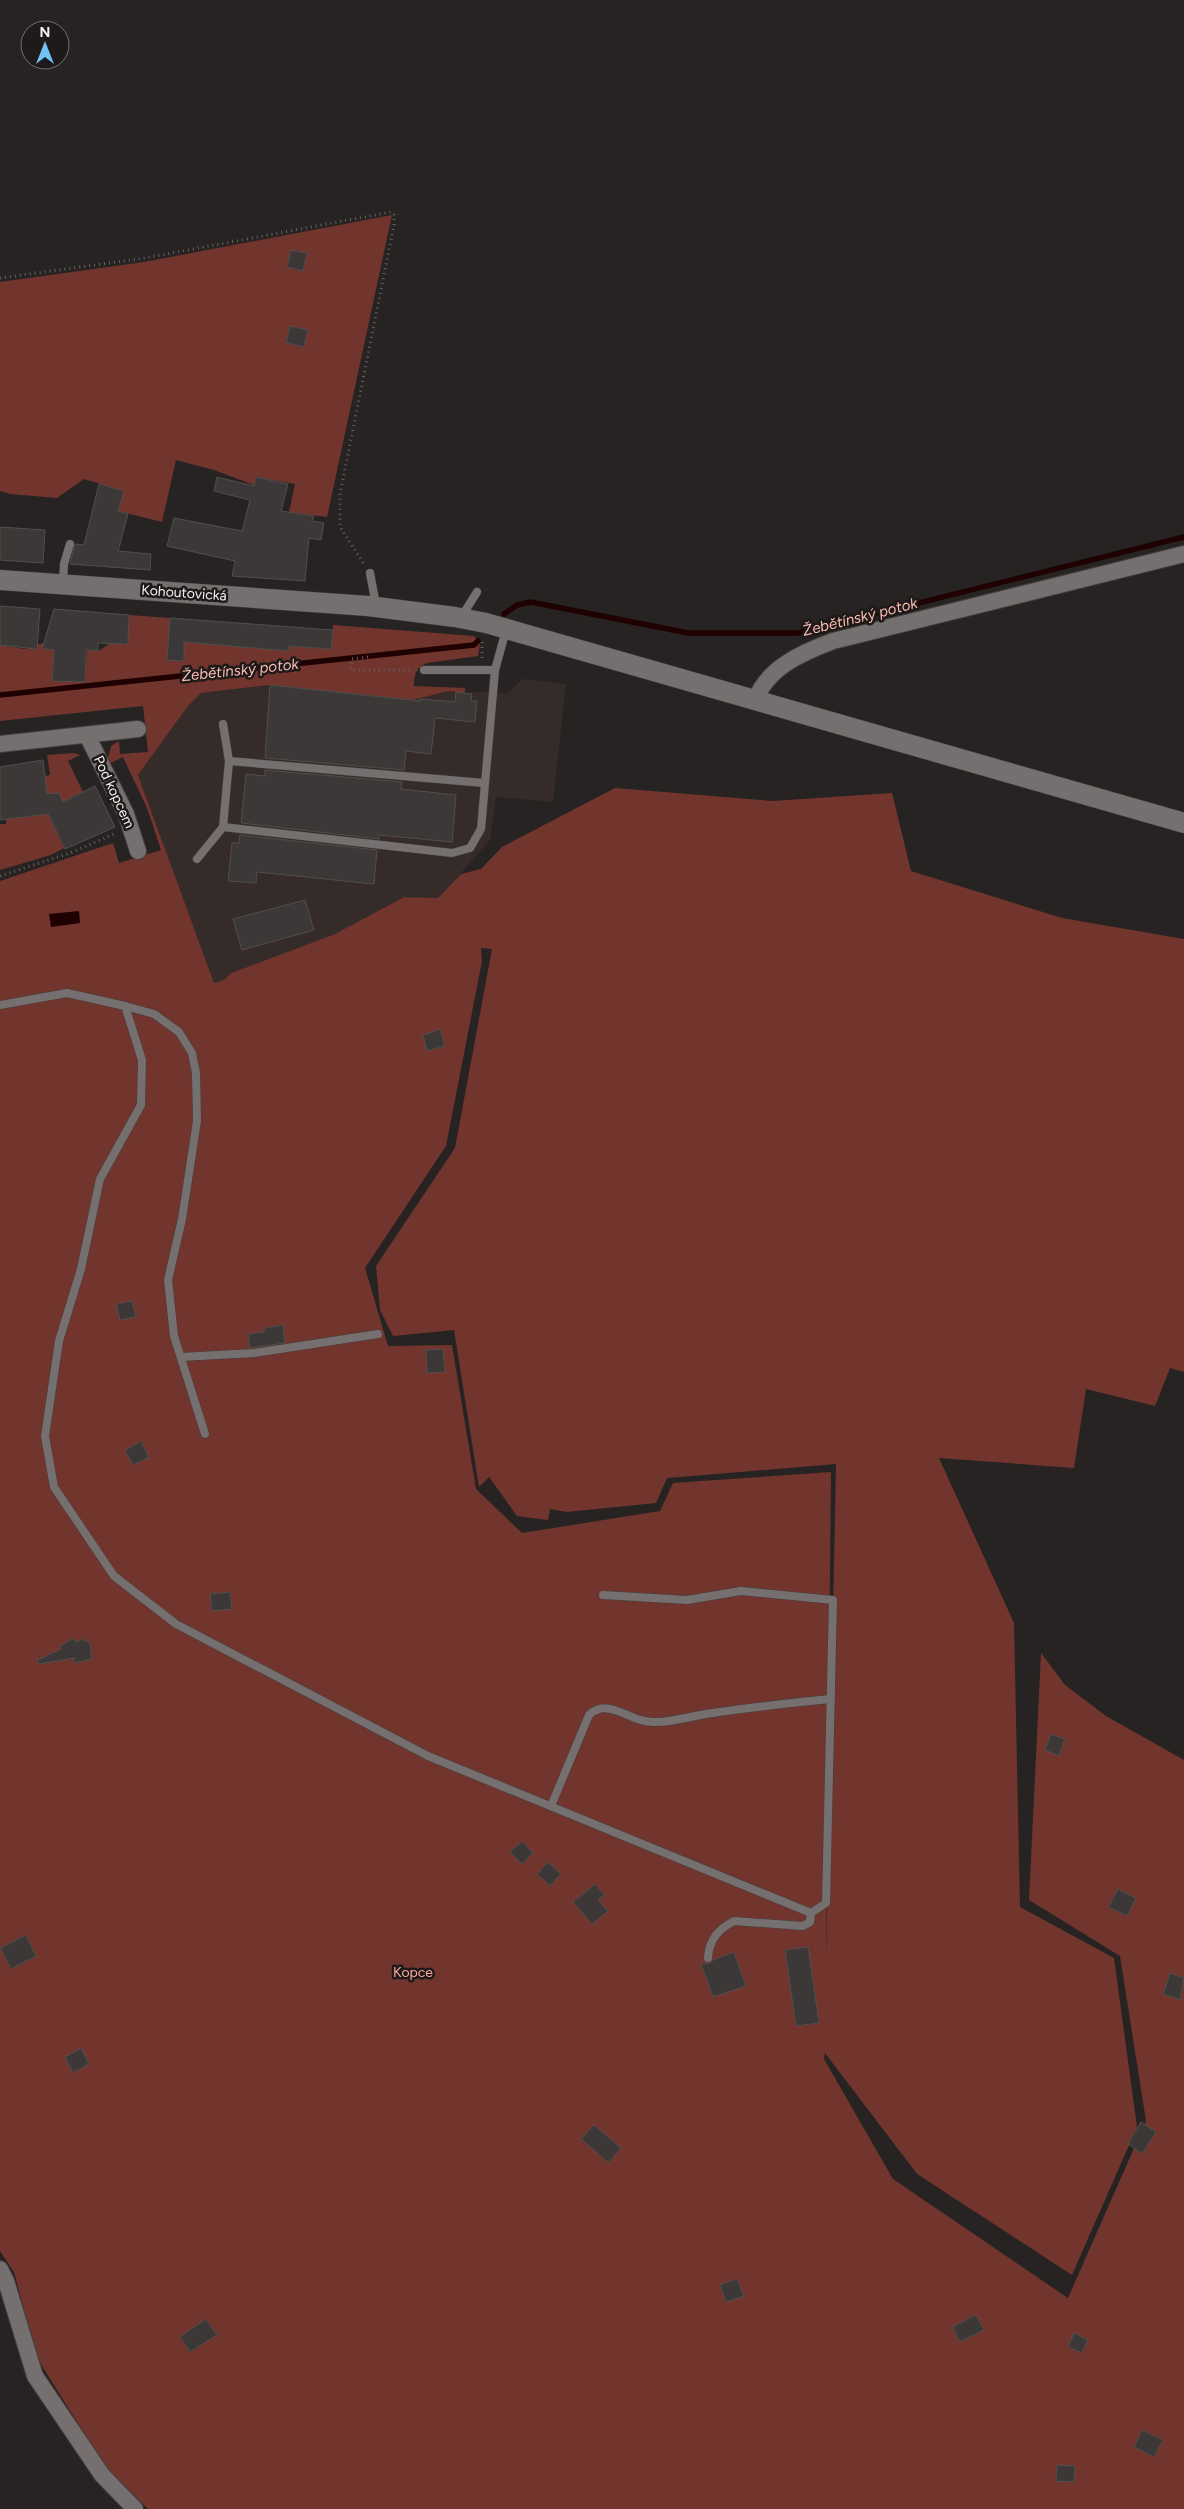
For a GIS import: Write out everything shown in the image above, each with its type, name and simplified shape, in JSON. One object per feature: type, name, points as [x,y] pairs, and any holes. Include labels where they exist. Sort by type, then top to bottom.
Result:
[{"type":"street","points":[[754,701],[759,690],[772,674],[802,653],[833,641],[1184,554]]},
{"type":"street","name":"Kohoutovická","points":[[0,580],[372,607],[461,618],[498,626],[1184,823]]},
{"type":"street","name":"Pod kopcem","points":[[0,744],[138,729]]},
{"type":"street","name":"Pod kopcem","points":[[86,735],[131,827],[138,851]]},
{"type":"street","points":[[0,2269],[6,2281],[35,2376],[102,2474],[135,2509]]},
{"type":"lane","points":[[63,585],[64,564],[70,544]]},
{"type":"lane","points":[[370,573],[372,607]]},
{"type":"lane","points":[[461,618],[477,592]]},
{"type":"lane","points":[[223,827],[452,853],[470,848],[481,830],[498,626]]},
{"type":"lane","points":[[424,670],[495,670]]},
{"type":"lane","points":[[197,859],[223,827],[229,761],[223,724]]},
{"type":"lane","points":[[229,761],[484,783]]},
{"type":"lane","points":[[0,1005],[67,994],[125,1006],[154,1014],[179,1032],[192,1053],[196,1073],[197,1121],[182,1219],[168,1280],[174,1336],[205,1434]]},
{"type":"lane","points":[[125,1006],[142,1060],[140,1105],[100,1179],[82,1269],[59,1341],[45,1436],[54,1487],[114,1576],[176,1624],[428,1756],[812,1914]]},
{"type":"lane","points":[[181,1357],[254,1353],[378,1334]]},
{"type":"lane","points":[[603,1596],[687,1600],[741,1591],[833,1600],[826,1903],[812,1914],[810,1922],[803,1926],[734,1921],[715,1935],[708,1946],[708,1958]]},
{"type":"lane","points":[[551,1806],[589,1715],[596,1708],[607,1707],[632,1719],[656,1722],[753,1707],[831,1698]]},
{"type":"path","points":[[0,278],[145,258],[391,212],[394,214],[394,225],[340,494],[340,527],[370,573]]},
{"type":"path","points":[[368,657],[352,659],[351,670],[424,670]]},
{"type":"path","points":[[0,876],[73,852],[131,827]]},
{"type":"shaded area","points":[[523,679],[566,684],[553,802],[496,797],[490,840],[438,899],[404,897],[335,934],[231,973],[224,980],[214,983],[138,775],[188,706],[201,693],[262,686],[412,700],[449,691],[465,693],[493,691],[506,694]]},
{"type":"shaded area","points":[[79,911],[80,923],[51,927],[49,914]]},
{"type":"green space","points":[[392,215],[327,517],[289,512],[295,484],[256,477],[254,485],[214,470],[176,460],[162,522],[118,511],[124,491],[84,479],[57,498],[10,494],[0,491],[0,282],[144,262]]},
{"type":"green space","name":"Kopce","points":[[129,615],[170,618],[184,660],[184,642],[288,651],[289,646],[331,649],[333,625],[474,636],[480,644],[478,656],[427,663],[418,669],[415,675],[414,686],[465,688],[465,693],[449,691],[412,700],[270,685],[201,693],[188,706],[138,775],[214,983],[224,980],[231,973],[335,934],[404,897],[438,898],[461,874],[481,869],[502,847],[615,788],[772,801],[892,793],[911,871],[1062,918],[1184,939],[1184,1372],[1170,1368],[1155,1406],[1086,1389],[1074,1468],[939,1458],[1014,1623],[1020,1907],[1114,1958],[1137,2127],[1072,2275],[917,2174],[825,2053],[824,2059],[893,2179],[1068,2298],[1146,2121],[1120,1956],[1029,1900],[1041,1653],[1065,1685],[1106,1716],[1184,1760],[1184,2509],[148,2509],[106,2468],[37,2358],[14,2272],[0,2251],[0,881],[113,843],[119,863],[161,850],[147,808],[123,757],[111,763],[108,758],[111,746],[119,741],[120,754],[148,752],[143,706],[0,721],[0,645],[25,649],[46,642],[54,643],[52,681],[85,682],[87,650],[98,651],[111,643],[127,644]],"holes":[[[481,948],[492,949],[455,1148],[376,1266],[380,1310],[393,1336],[454,1330],[479,1487],[489,1477],[517,1516],[548,1520],[550,1509],[567,1512],[656,1503],[667,1478],[836,1464],[826,1967],[831,1472],[673,1483],[660,1511],[522,1533],[476,1489],[452,1345],[388,1346],[365,1268],[446,1146],[482,961]]]},
{"type":"green space","points":[[74,753],[80,755],[68,761],[83,792],[63,802],[58,793],[45,794],[44,776],[50,775],[47,755]]},
{"type":"green space","points":[[48,814],[64,848],[51,855],[0,870],[0,824],[6,824],[6,819]]},
{"type":"building","points":[[291,250],[307,253],[303,271],[287,267]]},
{"type":"building","points":[[290,326],[308,330],[304,347],[286,343]]},
{"type":"building","points":[[217,477],[254,486],[256,477],[288,484],[281,511],[314,516],[312,521],[324,523],[321,540],[309,538],[305,581],[232,576],[235,561],[167,546],[174,518],[242,531],[250,500],[214,491]]},
{"type":"building","points":[[99,484],[124,491],[118,511],[128,514],[118,551],[151,554],[150,570],[70,564],[75,544],[84,545]]},
{"type":"building","points":[[0,527],[45,530],[43,563],[0,560]]},
{"type":"building","points":[[0,606],[40,609],[37,649],[0,645]]},
{"type":"building","points":[[54,609],[129,615],[128,644],[98,643],[98,651],[86,650],[85,682],[52,681],[54,650],[42,649]]},
{"type":"building","points":[[170,618],[333,630],[331,649],[289,646],[289,651],[184,642],[184,661],[167,660]]},
{"type":"building","points":[[270,685],[420,701],[420,699],[455,702],[456,692],[472,694],[471,701],[477,701],[475,722],[435,718],[431,754],[406,751],[404,770],[265,758]]},
{"type":"building","points":[[43,760],[47,794],[59,793],[63,802],[95,786],[115,827],[65,849],[48,814],[0,820],[0,767]]},
{"type":"building","points":[[265,770],[402,782],[401,789],[456,795],[452,842],[379,835],[379,839],[241,823],[246,774],[265,776]]},
{"type":"building","points":[[240,835],[377,850],[374,884],[257,872],[256,883],[228,881],[232,843],[239,843]]},
{"type":"building","points":[[305,900],[314,930],[242,950],[233,919]]},
{"type":"building","points":[[440,1029],[445,1046],[427,1051],[423,1035]]},
{"type":"building","points":[[132,1301],[136,1317],[120,1320],[116,1304]]},
{"type":"building","points":[[283,1325],[285,1343],[250,1348],[248,1334],[264,1332],[264,1328]]},
{"type":"building","points":[[443,1349],[445,1372],[427,1373],[426,1350]]},
{"type":"building","points":[[141,1441],[149,1457],[133,1465],[125,1450]]},
{"type":"building","points":[[230,1592],[232,1609],[212,1611],[210,1594]]},
{"type":"building","points":[[74,1638],[76,1642],[82,1639],[90,1643],[92,1659],[74,1663],[74,1658],[39,1664],[37,1660],[61,1649],[60,1646]]},
{"type":"building","points":[[1051,1734],[1065,1739],[1059,1756],[1045,1750]]},
{"type":"building","points":[[522,1841],[533,1853],[522,1864],[510,1852]]},
{"type":"building","points":[[548,1862],[561,1874],[550,1886],[537,1874]]},
{"type":"building","points":[[595,1884],[605,1895],[598,1900],[608,1911],[592,1924],[573,1902]]},
{"type":"building","points":[[1118,1889],[1136,1898],[1127,1916],[1108,1907]]},
{"type":"building","points":[[26,1935],[36,1956],[11,1969],[0,1948]]},
{"type":"building","points":[[808,1947],[819,2023],[796,2026],[785,1950]]},
{"type":"building","points":[[734,1952],[746,1986],[713,1997],[701,1964],[710,1963]]},
{"type":"building","points":[[1170,1973],[1184,1978],[1180,2000],[1163,1994]]},
{"type":"building","points":[[81,2048],[89,2064],[73,2073],[65,2057]]},
{"type":"building","points":[[1141,2122],[1156,2132],[1142,2154],[1128,2144]]},
{"type":"building","points":[[594,2125],[621,2148],[609,2163],[581,2139]]},
{"type":"building","points":[[737,2279],[744,2296],[726,2302],[720,2285]]},
{"type":"building","points":[[976,2315],[984,2330],[960,2342],[952,2327]]},
{"type":"building","points":[[206,2319],[217,2335],[190,2352],[180,2337]]},
{"type":"building","points":[[1074,2333],[1088,2340],[1082,2353],[1068,2347]]},
{"type":"building","points":[[1142,2430],[1163,2440],[1154,2457],[1134,2447]]},
{"type":"building","points":[[1057,2465],[1075,2466],[1074,2482],[1056,2481]]},
{"type":"waterway","name":"Žebětínský potok","points":[[504,614],[517,605],[531,602],[688,633],[798,633],[1184,537]]},
{"type":"waterway","name":"Žebětínský potok","points":[[0,695],[474,645],[478,641]]}]
